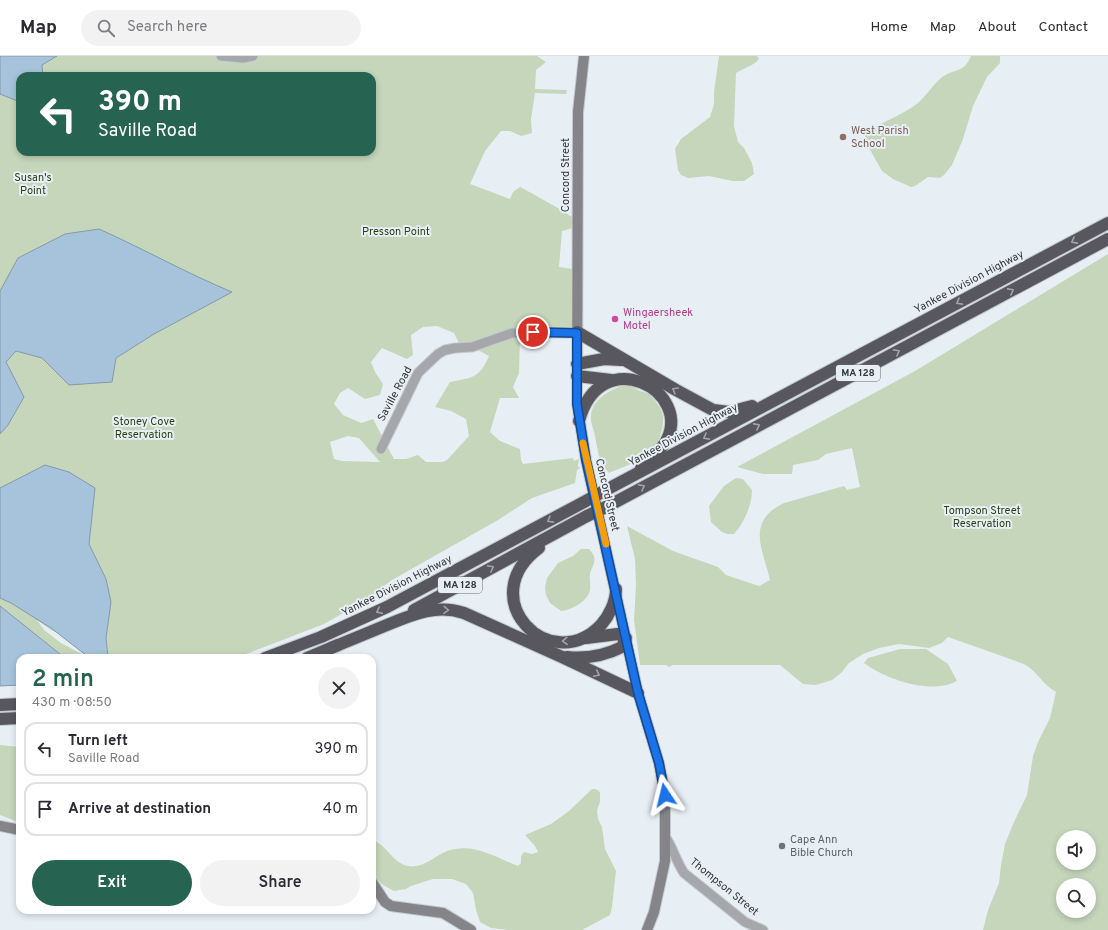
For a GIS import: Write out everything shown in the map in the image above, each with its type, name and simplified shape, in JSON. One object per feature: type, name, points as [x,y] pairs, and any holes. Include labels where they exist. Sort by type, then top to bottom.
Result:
[{"type":"highway","name":"Yankee Division Highway","points":[[276,654],[321,637],[387,607],[1108,223]]},
{"type":"highway","name":"MA 128","points":[[317,654],[411,611],[1108,239]]},
{"type":"highway","points":[[577,332],[704,406],[719,412],[742,410],[755,405],[851,360]]},
{"type":"highway","points":[[577,370],[604,359],[627,362]]},
{"type":"highway","points":[[577,370],[615,380],[634,380],[644,383],[654,389],[663,398],[670,416],[670,429],[664,444],[639,468],[605,491]]},
{"type":"highway","points":[[579,421],[587,399],[602,385],[615,380]]},
{"type":"highway","points":[[562,657],[582,658],[609,653],[622,647],[626,638],[618,634],[582,638],[568,642],[555,642],[544,638],[534,633],[518,614],[514,603],[513,587],[518,570],[532,553],[587,516]]},
{"type":"highway","points":[[582,638],[594,632],[606,618],[614,601],[616,589]]},
{"type":"highway","points":[[331,648],[416,614],[450,609],[562,657],[638,693]]},
{"type":"highway","points":[[0,705],[16,704]]},
{"type":"highway","points":[[0,719],[16,718]]},
{"type":"main road","name":"Concord Street","points":[[584,56],[578,112],[577,404],[586,460],[638,693],[659,763],[665,795],[665,861],[654,912],[647,930]]},
{"type":"main road","points":[[0,826],[16,829]]},
{"type":"main road","points":[[376,888],[385,902],[391,906],[443,913],[471,930]]},
{"type":"street","points":[[221,56],[243,58],[253,56]]},
{"type":"street","name":"Saville Road","points":[[381,448],[418,373],[438,354],[445,350],[455,348],[472,348],[512,333],[577,332]]},
{"type":"street","name":"Thompson Street","points":[[665,836],[672,848],[677,863],[684,873],[745,922],[763,930]]},
{"type":"street","points":[[740,930],[745,922]]},
{"type":"green space","points":[[0,56],[537,56],[546,62],[536,70],[535,89],[567,90],[566,94],[535,93],[531,119],[532,133],[521,136],[510,131],[501,131],[485,151],[470,184],[510,199],[513,192],[520,187],[572,217],[573,228],[562,231],[559,267],[572,269],[572,272],[574,273],[572,328],[569,332],[520,337],[519,373],[513,387],[519,398],[500,398],[490,432],[500,441],[520,449],[523,464],[573,458],[574,461],[579,459],[578,466],[580,468],[577,470],[575,483],[532,498],[498,520],[392,580],[361,603],[324,624],[249,653],[101,654],[51,630],[37,620],[44,630],[61,643],[82,654],[16,654],[16,662],[0,677]],"holes":[[[437,326],[454,333],[460,345],[472,347],[489,356],[482,369],[474,376],[450,382],[435,407],[451,411],[466,419],[469,436],[447,460],[443,462],[426,462],[418,455],[406,459],[394,459],[373,419],[361,423],[343,415],[334,404],[340,393],[348,388],[365,399],[380,395],[383,384],[375,372],[371,362],[382,348],[407,359],[413,355],[411,335],[423,327]],[[348,436],[359,438],[380,462],[342,461],[334,459],[330,442]]]},
{"type":"green space","points":[[719,56],[757,56],[759,59],[736,73],[734,126],[738,142],[744,148],[752,163],[754,174],[744,181],[733,181],[709,176],[688,178],[681,175],[678,170],[675,149],[681,139],[710,117],[714,104],[714,92]]},
{"type":"green space","points":[[971,56],[1000,56],[1000,63],[987,77],[973,106],[963,139],[952,165],[940,178],[928,177],[911,187],[893,179],[882,171],[864,139],[867,132],[918,103],[941,78],[965,66]]},
{"type":"green space","name":"Tompson Street Reservation","points":[[1108,254],[1108,930],[983,930],[988,910],[999,883],[1005,844],[1027,795],[1033,756],[1050,718],[1056,692],[1047,686],[1033,670],[1024,664],[948,637],[942,643],[929,648],[899,644],[879,648],[863,654],[849,663],[841,673],[832,680],[816,685],[803,684],[780,665],[672,665],[670,667],[665,665],[640,665],[634,620],[636,585],[635,559],[627,526],[673,551],[718,567],[726,575],[759,586],[770,580],[761,547],[760,537],[764,519],[772,510],[784,503],[844,486],[847,490],[860,487],[852,448],[826,454],[818,460],[793,465],[792,474],[763,474],[737,467],[915,371]]},
{"type":"green space","points":[[628,384],[640,391],[650,394],[660,407],[663,420],[661,433],[658,442],[653,449],[641,459],[609,473],[605,469],[599,456],[591,420],[591,413],[594,406],[603,396],[615,388]]},
{"type":"green space","points":[[736,478],[743,479],[752,490],[752,496],[747,514],[741,525],[734,534],[727,534],[722,532],[711,522],[709,506],[724,486]]},
{"type":"green space","points":[[581,549],[589,549],[595,559],[590,574],[589,594],[579,604],[570,609],[561,611],[550,603],[546,595],[545,587],[547,578],[558,563],[573,556]]},
{"type":"green space","points":[[900,649],[926,649],[948,664],[957,681],[946,685],[935,686],[909,684],[885,675],[864,663],[868,658]]},
{"type":"green space","points":[[0,745],[16,747],[16,821],[0,815]]},
{"type":"green space","points":[[592,789],[596,789],[600,792],[600,802],[597,810],[598,819],[602,827],[605,849],[616,871],[610,915],[582,930],[509,930],[491,928],[480,922],[473,893],[466,884],[452,879],[433,879],[406,889],[394,891],[383,885],[376,878],[376,842],[382,845],[394,858],[402,864],[408,866],[418,866],[447,851],[466,848],[484,852],[518,866],[521,863],[521,856],[524,852],[532,854],[538,852],[535,846],[525,835],[551,824],[569,811]]},
{"type":"water","points":[[0,56],[57,56],[42,65],[43,72],[16,72],[16,100],[0,94]]},
{"type":"water","points":[[99,229],[232,292],[154,334],[116,358],[112,382],[69,385],[42,358],[16,351],[6,362],[24,397],[8,425],[0,434],[0,291],[18,258],[65,234]]},
{"type":"water","points":[[45,465],[69,472],[95,488],[89,544],[106,579],[111,602],[106,638],[108,654],[84,654],[51,628],[11,603],[0,598],[0,488]]},
{"type":"water","points":[[0,606],[60,654],[16,654],[16,685],[0,686]]},
{"type":"slow traffic","points":[[583,443],[606,544]]},
{"type":"place","name":"West Parish School","points":[[843,137]]},
{"type":"place","name":"Wingaersheek Motel","points":[[615,319]]},
{"type":"place","name":"Cape Ann Bible Church","points":[[782,846]]},
{"type":"route","points":[[533,332],[577,333],[577,404],[586,460],[638,693],[659,763],[665,795]]},
{"type":"park label","name":"Susan's Point","points":[[33,184]]},
{"type":"park label","name":"Presson Point","points":[[396,232]]},
{"type":"park label","name":"Stoney Cove Reservation","points":[[144,428]]}]
